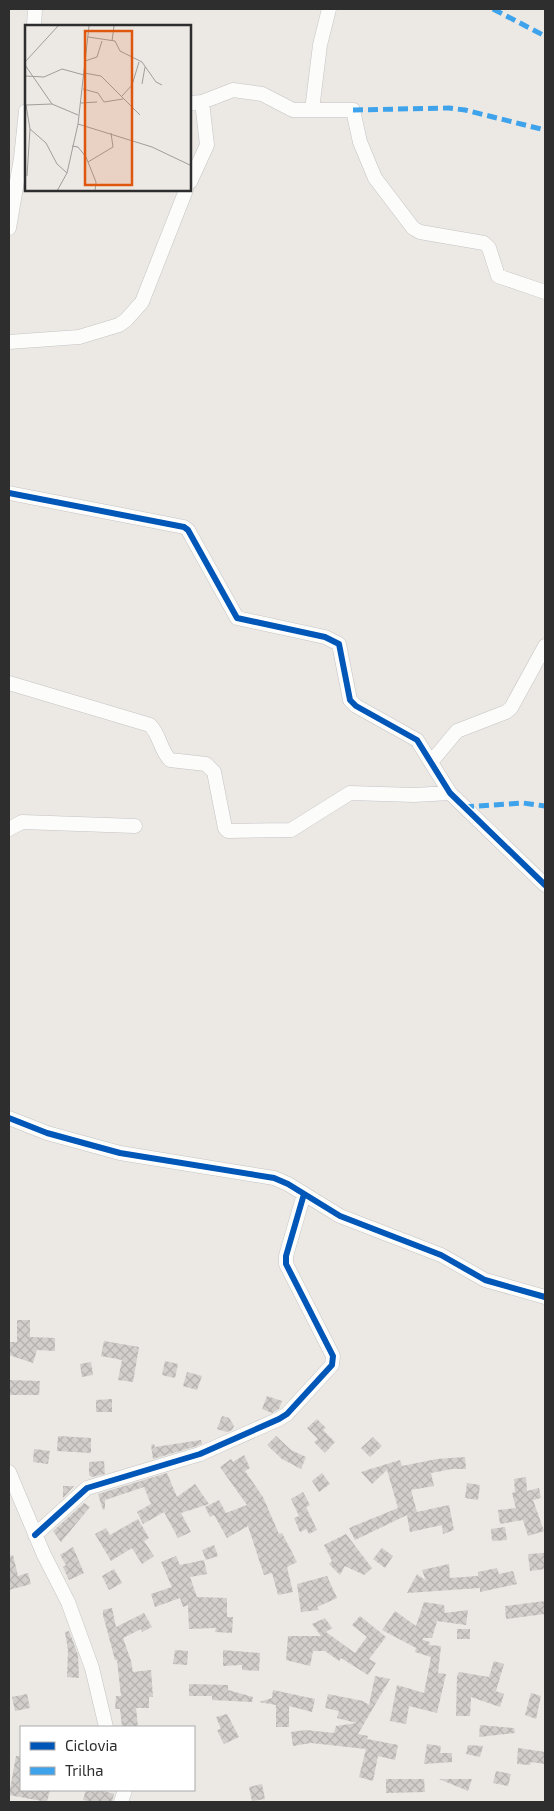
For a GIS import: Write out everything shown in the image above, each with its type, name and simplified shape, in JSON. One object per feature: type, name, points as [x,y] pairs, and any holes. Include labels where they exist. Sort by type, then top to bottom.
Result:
[{"type":"street","points":[[34,25],[35,9]]},
{"type":"street","points":[[312,110],[320,45],[329,9]]},
{"type":"street","points":[[191,180],[207,145],[196,103],[233,90],[262,94],[293,110],[353,110],[360,142],[374,178],[413,228],[420,232],[484,243],[489,248],[498,276],[545,292]]},
{"type":"street","points":[[9,228],[21,158],[25,120]]},
{"type":"street","points":[[9,342],[79,336],[119,325],[126,320],[142,302],[186,191]]},
{"type":"street","points":[[9,493],[184,527],[190,534],[237,618],[325,637],[339,644],[350,700],[356,706],[417,740],[450,794],[545,885]]},
{"type":"street","points":[[431,762],[456,731],[506,712],[511,708],[545,646]]},
{"type":"street","points":[[9,683],[150,725],[156,731],[166,756],[170,760],[206,764],[211,767],[225,828],[228,831],[291,830],[350,793],[450,794]]},
{"type":"street","points":[[9,829],[22,822],[135,826]]},
{"type":"street","points":[[9,1118],[47,1133],[120,1153],[274,1178],[357,1224],[441,1255],[485,1280],[545,1296]]},
{"type":"street","points":[[35,1535],[87,1488],[200,1454],[279,1419],[287,1414],[332,1365],[333,1356],[286,1264],[286,1256],[304,1194]]},
{"type":"street","points":[[9,1472],[35,1535],[71,1612],[92,1668],[106,1726]]},
{"type":"building","points":[[17,1320],[30,1320],[30,1337],[55,1338],[55,1351],[37,1350],[33,1363],[9,1355],[9,1342],[17,1342]]},
{"type":"building","points":[[104,1341],[139,1347],[133,1382],[118,1380],[122,1360],[101,1356]]},
{"type":"building","points":[[165,1361],[178,1364],[175,1378],[162,1375]]},
{"type":"building","points":[[91,1362],[93,1375],[82,1377],[80,1364]]},
{"type":"building","points":[[187,1372],[202,1376],[197,1390],[183,1386]]},
{"type":"building","points":[[9,1380],[40,1381],[39,1395],[9,1395]]},
{"type":"building","points":[[267,1396],[282,1401],[279,1409],[272,1413],[262,1409]]},
{"type":"building","points":[[112,1399],[112,1412],[96,1412],[96,1400]]},
{"type":"building","points":[[222,1416],[229,1418],[234,1426],[232,1430],[227,1432],[217,1429]]},
{"type":"building","points":[[317,1419],[326,1428],[323,1430],[335,1442],[325,1453],[314,1442],[318,1439],[307,1428]]},
{"type":"building","points":[[58,1436],[91,1438],[91,1453],[57,1451]]},
{"type":"building","points":[[276,1436],[291,1450],[306,1457],[301,1469],[282,1459],[267,1445]]},
{"type":"building","points":[[373,1437],[382,1446],[370,1457],[361,1448]]},
{"type":"building","points":[[201,1440],[202,1444],[197,1446],[153,1459],[151,1445],[154,1444],[155,1447]]},
{"type":"building","points":[[34,1449],[50,1451],[48,1464],[33,1462]]},
{"type":"building","points":[[244,1455],[250,1468],[245,1471],[263,1497],[279,1534],[282,1533],[297,1562],[287,1567],[293,1592],[278,1595],[272,1573],[264,1575],[248,1526],[227,1538],[214,1515],[210,1517],[205,1507],[219,1500],[226,1513],[247,1505],[220,1467],[231,1459],[233,1462]]},
{"type":"building","points":[[465,1457],[466,1469],[452,1469],[431,1473],[434,1486],[411,1490],[417,1512],[449,1505],[454,1530],[443,1534],[442,1525],[410,1532],[407,1515],[355,1540],[349,1528],[398,1508],[387,1470],[372,1484],[361,1472],[400,1460],[402,1466],[437,1459]]},
{"type":"building","points":[[104,1461],[105,1474],[92,1477],[89,1475],[89,1462]]},
{"type":"building","points":[[167,1473],[177,1497],[195,1484],[209,1504],[181,1513],[191,1532],[178,1538],[164,1512],[143,1524],[137,1512],[151,1504],[144,1487],[105,1500],[105,1509],[103,1510],[98,1494]]},
{"type":"building","points":[[322,1473],[330,1484],[319,1492],[312,1481]]},
{"type":"building","points":[[526,1477],[527,1491],[539,1488],[541,1498],[533,1500],[544,1531],[528,1536],[523,1520],[500,1524],[498,1510],[516,1508],[512,1493],[515,1492],[514,1479]]},
{"type":"building","points":[[467,1483],[480,1485],[478,1500],[465,1498]]},
{"type":"building","points":[[63,1486],[74,1486],[63,1498]]},
{"type":"building","points":[[303,1492],[310,1505],[306,1507],[317,1530],[309,1534],[306,1529],[300,1532],[294,1518],[299,1516],[291,1499]]},
{"type":"building","points":[[84,1503],[90,1507],[61,1542],[53,1531]]},
{"type":"building","points":[[138,1519],[149,1538],[144,1541],[154,1556],[142,1564],[132,1548],[111,1561],[95,1534],[106,1528],[110,1535]]},
{"type":"building","points":[[505,1527],[507,1540],[492,1541],[491,1529]]},
{"type":"building","points":[[346,1534],[372,1568],[364,1575],[345,1566],[340,1575],[329,1564],[332,1561],[324,1545]]},
{"type":"building","points":[[214,1545],[218,1556],[206,1560],[202,1550]]},
{"type":"building","points":[[73,1547],[84,1573],[69,1580],[63,1567],[66,1565],[60,1555]]},
{"type":"building","points":[[382,1548],[393,1556],[385,1568],[373,1559]]},
{"type":"building","points":[[545,1553],[545,1569],[530,1571],[528,1554]]},
{"type":"building","points":[[13,1555],[18,1576],[28,1573],[31,1584],[9,1590],[9,1556]]},
{"type":"building","points":[[176,1556],[180,1565],[204,1560],[207,1574],[190,1577],[197,1597],[227,1598],[227,1617],[233,1617],[232,1633],[215,1632],[216,1628],[189,1629],[188,1605],[183,1607],[180,1598],[155,1607],[151,1594],[172,1587],[161,1562]]},
{"type":"building","points":[[449,1564],[450,1578],[478,1576],[478,1572],[497,1568],[499,1574],[513,1571],[517,1584],[480,1592],[480,1588],[407,1593],[417,1574],[426,1581],[422,1570]]},
{"type":"building","points":[[114,1569],[122,1583],[109,1590],[102,1576]]},
{"type":"building","points":[[327,1576],[337,1598],[317,1607],[319,1610],[301,1612],[297,1584]]},
{"type":"building","points":[[545,1601],[545,1614],[506,1619],[505,1606]]},
{"type":"building","points":[[424,1602],[444,1605],[445,1613],[468,1610],[466,1625],[437,1621],[432,1638],[423,1638],[423,1640],[430,1642],[429,1645],[441,1646],[438,1673],[446,1674],[437,1713],[409,1706],[406,1724],[390,1721],[397,1685],[424,1693],[431,1657],[415,1652],[416,1648],[382,1630],[395,1611],[416,1626]]},
{"type":"building","points":[[112,1608],[116,1627],[144,1613],[152,1627],[142,1632],[141,1629],[123,1638],[133,1672],[151,1670],[153,1697],[149,1697],[149,1708],[136,1708],[138,1726],[122,1726],[120,1709],[115,1709],[116,1696],[121,1696],[117,1660],[115,1660],[103,1610]]},
{"type":"building","points":[[360,1616],[386,1637],[369,1659],[376,1663],[368,1675],[341,1658],[339,1661],[325,1651],[313,1651],[310,1666],[286,1660],[288,1636],[321,1636],[312,1624],[325,1618],[332,1628],[326,1632],[355,1653],[367,1637],[352,1625]]},
{"type":"building","points":[[457,1629],[470,1629],[470,1639],[457,1639]]},
{"type":"building","points":[[69,1631],[78,1655],[79,1678],[67,1677],[68,1650],[65,1632]]},
{"type":"building","points":[[175,1650],[188,1651],[187,1665],[173,1664]]},
{"type":"building","points":[[223,1650],[260,1653],[259,1671],[242,1670],[242,1665],[223,1666]]},
{"type":"building","points":[[494,1661],[504,1664],[496,1691],[504,1694],[500,1707],[471,1697],[470,1716],[456,1716],[457,1676],[459,1672],[489,1677]]},
{"type":"building","points":[[375,1676],[390,1679],[358,1734],[368,1736],[367,1739],[398,1745],[395,1760],[378,1756],[373,1781],[359,1777],[366,1749],[311,1743],[293,1746],[291,1732],[306,1730],[334,1733],[336,1726],[357,1723],[337,1718],[339,1711],[325,1708],[328,1694],[363,1701],[369,1705]]},
{"type":"building","points":[[189,1684],[228,1685],[228,1690],[253,1697],[252,1702],[212,1700],[212,1696],[189,1696]]},
{"type":"building","points":[[273,1690],[315,1699],[312,1712],[289,1706],[289,1727],[276,1727],[276,1705],[259,1702],[272,1698]]},
{"type":"building","points":[[531,1693],[541,1696],[536,1719],[525,1715]]},
{"type":"building","points":[[27,1694],[30,1708],[15,1711],[12,1697]]},
{"type":"building","points":[[227,1714],[239,1737],[224,1744],[217,1730],[221,1729],[216,1717]]},
{"type":"building","points":[[480,1725],[514,1728],[515,1733],[479,1737]]},
{"type":"building","points":[[427,1744],[441,1746],[440,1753],[452,1753],[452,1762],[424,1764]]},
{"type":"building","points":[[468,1745],[483,1746],[480,1757],[466,1754]]},
{"type":"building","points":[[518,1748],[545,1752],[545,1764],[531,1762],[530,1765],[517,1764]]},
{"type":"building","points":[[16,1756],[20,1756],[20,1791],[50,1791],[47,1802],[9,1795]]},
{"type":"building","points":[[496,1771],[511,1774],[508,1786],[493,1783]]},
{"type":"building","points":[[386,1779],[424,1779],[425,1792],[386,1793]]},
{"type":"building","points":[[439,1779],[472,1779],[468,1791]]},
{"type":"building","points":[[262,1784],[265,1799],[252,1801],[249,1787]]},
{"type":"building","points":[[86,1791],[104,1791],[114,1794],[112,1802],[83,1800]]},
{"type":"marked path","points":[[493,9],[545,36]]},
{"type":"marked path","points":[[353,110],[449,108],[465,110],[545,130]]},
{"type":"marked path","points":[[464,807],[523,803],[545,806]]},
{"type":"cycle path","points":[[9,493],[184,527],[188,530],[237,618],[325,637],[339,644],[350,700],[356,706],[417,740],[450,793],[545,885]]},
{"type":"cycle path","points":[[9,1118],[47,1133],[120,1153],[274,1178],[288,1184],[340,1216],[441,1255],[485,1280],[545,1297]]},
{"type":"cycle path","points":[[35,1535],[87,1488],[200,1454],[279,1419],[287,1414],[332,1365],[333,1356],[286,1264],[286,1256],[304,1194]]}]
